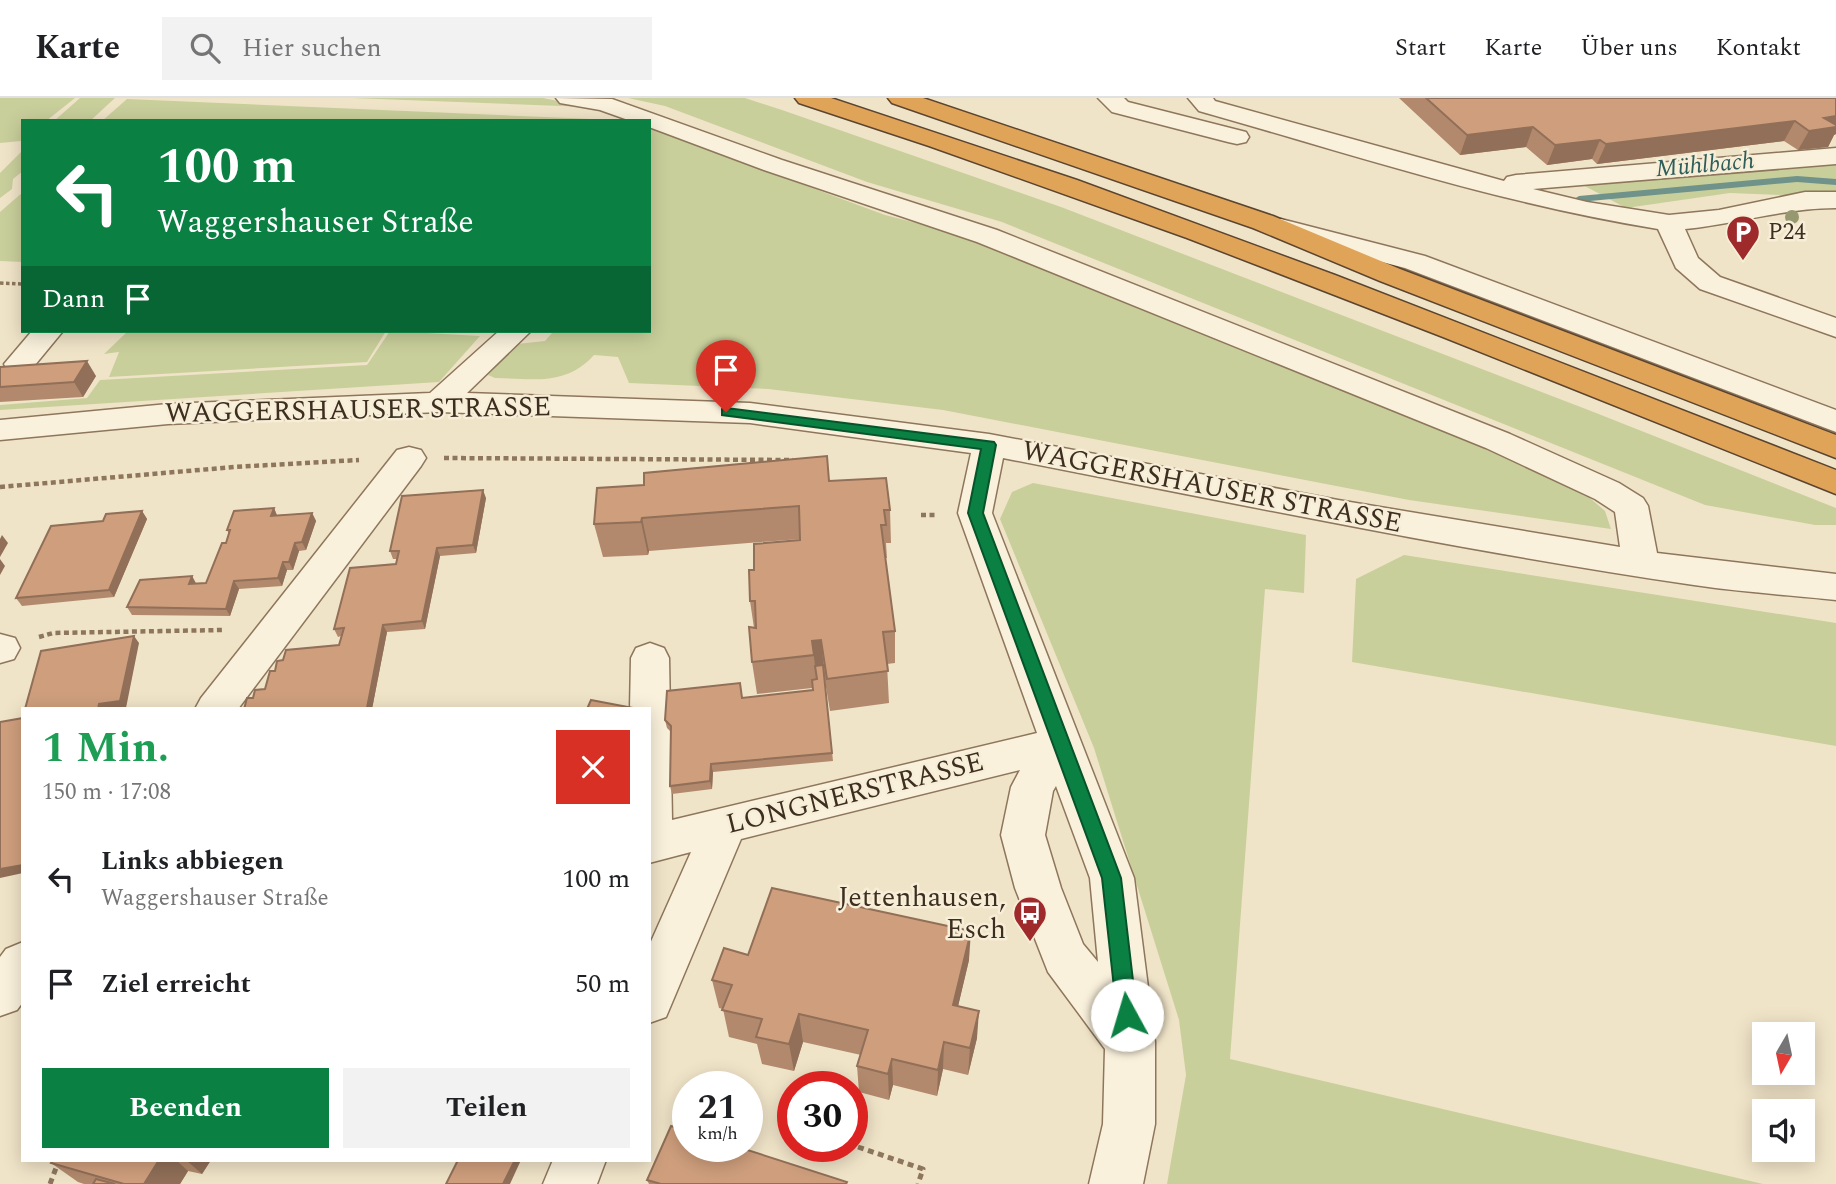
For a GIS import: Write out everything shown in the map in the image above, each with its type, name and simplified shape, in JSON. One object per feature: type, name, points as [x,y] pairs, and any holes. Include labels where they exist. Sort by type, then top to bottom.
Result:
[{"type":"highway","points":[[807,98],[999,162],[1280,265],[1836,483]]},
{"type":"highway","points":[[900,98],[1263,222],[1390,275],[1836,447]]},
{"type":"street","points":[[568,98],[604,104],[643,116],[773,165],[987,236],[1498,441],[1607,491],[1631,506],[1641,563]]},
{"type":"street","points":[[1110,98],[1120,107],[1355,167],[1418,164]]},
{"type":"street","points":[[1200,98],[1207,106],[1587,210],[1669,223],[1719,218],[1805,200],[1836,200]]},
{"type":"street","points":[[1493,185],[1836,156]]},
{"type":"street","points":[[1263,222],[1415,262],[1836,422]]},
{"type":"street","points":[[1669,223],[1686,262],[1710,283],[1836,328]]},
{"type":"street","points":[[19,365],[46,333]]},
{"type":"street","points":[[439,402],[514,333]]},
{"type":"street","name":"WAGGERSHAUSER STRASSE","points":[[0,430],[168,414],[439,402],[750,413],[989,445],[1338,512],[1695,572],[1836,587]]},
{"type":"street","points":[[989,445],[975,513],[1112,878],[1130,1042],[1129,1124],[1116,1184]]},
{"type":"street","points":[[217,707],[397,477],[409,458]]},
{"type":"street","points":[[650,659],[650,707]]},
{"type":"street","points":[[1061,745],[1032,787],[1023,835],[1038,888],[1065,957],[1130,1042]]},
{"type":"street","name":"LONGNERSTRASSE","points":[[651,844],[963,766],[1061,745]]},
{"type":"street","points":[[651,996],[725,825]]},
{"type":"street","points":[[0,995],[21,967]]},
{"type":"street","points":[[0,995],[21,991]]},
{"type":"street","points":[[570,1184],[579,1162]]},
{"type":"path","points":[[0,283],[21,284]]},
{"type":"path","points":[[0,487],[234,467],[409,458],[799,460]]},
{"type":"path","points":[[1,648],[53,633],[276,629]]},
{"type":"path","points":[[868,1150],[923,1169],[918,1184]]},
{"type":"path","points":[[50,1184],[58,1162]]},
{"type":"green space","points":[[0,98],[75,98],[49,119],[21,119],[21,141],[0,143]]},
{"type":"green space","points":[[80,98],[115,98],[92,119],[56,119]]},
{"type":"green space","points":[[352,98],[543,98],[588,107]]},
{"type":"green space","points":[[628,98],[745,98],[1061,207],[1836,508],[1836,525],[1815,525],[1705,505],[1002,222],[867,182],[665,106]]},
{"type":"green space","points":[[127,99],[592,119],[104,119]]},
{"type":"green space","points":[[651,128],[885,215],[976,238],[1345,387],[1583,492],[1605,511],[1611,529],[1409,500],[943,410],[768,389],[629,383],[618,357],[594,355],[572,372],[549,379],[495,378],[488,375],[517,344],[545,341],[552,333],[651,333]]},
{"type":"green space","points":[[21,152],[21,173],[13,179],[12,189],[0,198],[0,173]]},
{"type":"green space","points":[[1836,162],[1836,197],[1730,193],[1626,208],[1581,184]]},
{"type":"green space","points":[[21,194],[21,262],[0,261],[0,212]]},
{"type":"green space","points":[[126,333],[385,333],[367,362],[109,377],[119,352],[104,354]]},
{"type":"green space","points":[[389,333],[480,336],[439,382],[0,410],[0,405],[87,398],[100,380],[367,365]]},
{"type":"green space","points":[[1033,483],[1306,535],[1304,593],[1265,589],[1230,1059],[1763,1184],[1167,1184],[1186,1075],[1179,1020],[1094,748],[1000,519],[1012,492]]},
{"type":"green space","points":[[1404,555],[1836,623],[1836,746],[1352,662],[1356,579]]},
{"type":"building","points":[[1426,98],[1836,98],[1836,116],[1824,118],[1836,127],[1809,131],[1795,121],[1606,144],[1600,140],[1555,145],[1533,127],[1467,135]]},
{"type":"building","points":[[87,361],[74,382],[0,387],[0,367]]},
{"type":"building","points":[[827,456],[829,481],[886,478],[890,510],[884,510],[886,525],[881,525],[895,631],[883,632],[888,671],[827,679],[821,640],[812,641],[814,655],[752,662],[749,627],[756,628],[755,601],[750,601],[749,570],[754,570],[754,544],[800,540],[799,506],[642,518],[641,522],[594,524],[597,488],[644,485],[644,473]]},
{"type":"building","points":[[483,490],[473,545],[437,548],[422,621],[383,625],[367,707],[245,707],[247,698],[253,698],[255,690],[265,689],[270,671],[275,671],[277,661],[283,660],[286,650],[339,645],[344,628],[334,629],[350,568],[396,564],[399,551],[390,551],[402,496]]},
{"type":"building","points":[[274,508],[271,516],[312,513],[302,542],[295,543],[289,562],[283,562],[278,578],[234,581],[226,609],[127,607],[140,580],[192,576],[189,584],[206,583],[222,543],[226,543],[230,530],[227,530],[234,511]]},
{"type":"building","points":[[142,511],[109,590],[16,598],[51,526],[103,521],[106,514]]},
{"type":"building","points":[[134,636],[120,701],[99,704],[98,707],[26,707],[41,651]]},
{"type":"building","points":[[823,665],[832,753],[711,764],[710,781],[670,786],[671,726],[665,720],[667,691],[740,683],[742,698],[813,690],[812,680],[817,679],[815,666]]},
{"type":"building","points":[[591,700],[628,707],[588,707]]},
{"type":"building","points":[[21,718],[21,865],[0,869],[0,722]]},
{"type":"building","points":[[772,888],[971,931],[953,1005],[979,1011],[970,1048],[944,1042],[938,1070],[892,1059],[888,1074],[857,1066],[868,1030],[799,1014],[789,1044],[756,1037],[762,1019],[722,1010],[732,985],[712,980],[724,948],[748,955]]},
{"type":"building","points":[[671,1126],[672,1162],[763,1162],[763,1155],[777,1160],[777,1162],[785,1162],[847,1182],[661,1184],[647,1180]]},
{"type":"building","points":[[158,1162],[144,1184],[124,1184],[51,1163]]},
{"type":"building","points":[[457,1162],[514,1162],[503,1184],[446,1184]]},
{"type":"building","points":[[96,1179],[115,1184],[93,1184]]},
{"type":"waterway","name":"Mühlbach","points":[[1579,199],[1797,179],[1836,182]]},
{"type":"place","name":"P24","points":[[1743,262]]},
{"type":"place","name":"Jettenhausen, Esch","points":[[1030,943]]},
{"type":"route","points":[[726,412],[989,445],[975,513],[1112,878],[1127,1015]]}]
